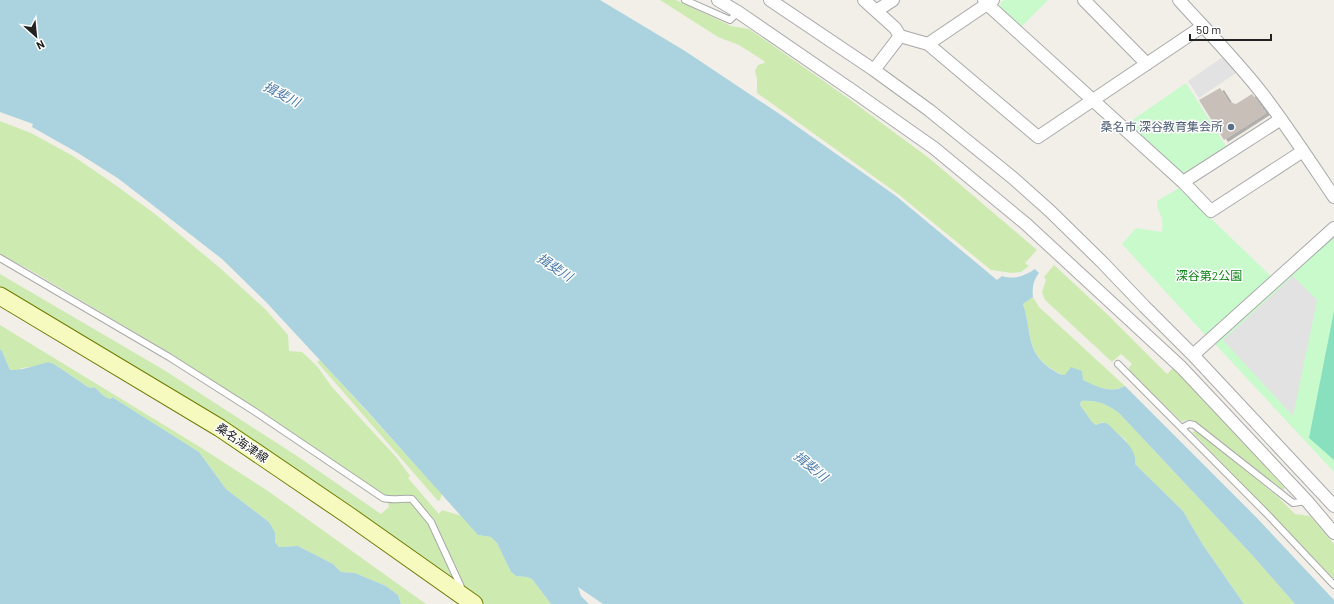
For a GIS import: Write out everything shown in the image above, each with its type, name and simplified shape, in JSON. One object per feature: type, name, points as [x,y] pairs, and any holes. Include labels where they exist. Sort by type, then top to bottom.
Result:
[{"type":"main road","name":"桑名海津線","points":[[0,296],[220,428],[342,510],[474,604]]},
{"type":"street","points":[[718,0],[738,12],[934,148],[1026,224],[1181,367],[1307,501],[1334,533]]},
{"type":"street","points":[[770,0],[874,70],[952,127],[1045,206],[1193,355],[1334,506]]},
{"type":"street","points":[[864,0],[895,28],[900,36],[928,44],[1038,137],[1203,26]]},
{"type":"street","points":[[876,11],[893,0]]},
{"type":"street","points":[[1084,0],[1147,64]]},
{"type":"street","points":[[1179,0],[1235,61],[1281,119],[1334,197]]},
{"type":"street","points":[[928,44],[988,1],[1183,182],[1211,211],[1303,151]]},
{"type":"street","points":[[874,70],[900,36]]},
{"type":"street","points":[[1183,182],[1281,119]]},
{"type":"street","points":[[1193,355],[1334,228]]},
{"type":"lane","points":[[685,0],[730,20],[738,12]]},
{"type":"lane","points":[[0,258],[170,357],[257,413],[383,498],[388,500],[404,498],[412,499],[431,522],[461,587],[458,593]]},
{"type":"lane","points":[[1118,364],[1334,585]]},
{"type":"lane","points":[[1182,428],[1190,424],[1194,425],[1293,503],[1307,501]]},
{"type":"green space","points":[[660,0],[676,0],[731,26],[749,29],[845,96],[929,158],[1037,250],[1025,263],[1029,266],[1021,272],[1012,273],[991,270],[898,194],[757,93],[757,79],[755,71],[758,65],[765,63],[764,61],[739,45],[718,37]]},
{"type":"green space","points":[[1004,0],[1048,0],[1020,28],[999,10],[1001,2]]},
{"type":"green space","points":[[1186,83],[1226,146],[1182,174],[1128,123]]},
{"type":"green space","points":[[0,121],[31,133],[73,156],[155,214],[220,268],[266,310],[288,335],[289,351],[302,352],[317,366],[332,387],[397,458],[410,476],[408,478],[439,514],[442,510],[462,516],[478,535],[491,537],[497,543],[511,572],[516,576],[532,579],[551,604],[485,604],[466,591],[462,583],[457,579],[450,580],[0,290],[0,274],[164,370],[297,456],[381,514],[389,507],[386,496],[307,444],[258,409],[206,378],[173,355],[30,270],[0,254]]},
{"type":"green space","name":"深谷第2公園","points":[[1179,188],[1272,277],[1207,337],[1122,244],[1136,228],[1161,232],[1162,220],[1157,201]]},
{"type":"green space","points":[[1334,236],[1334,472],[1214,343]]},
{"type":"green space","points":[[1054,265],[1108,315],[1167,374],[1173,368],[1285,488],[1283,490],[1195,421],[1186,420],[1182,422],[1129,371],[1129,367],[1132,364],[1121,354],[1112,362],[1045,300],[1042,292],[1046,280],[1044,277]]},
{"type":"green space","points":[[1033,297],[1039,307],[1125,386],[1118,389],[1103,389],[1089,383],[1069,371],[1066,376],[1061,374],[1042,361],[1036,354],[1030,338],[1023,304]]},
{"type":"green space","points":[[1334,311],[1334,460],[1309,438]]},
{"type":"green space","points":[[0,325],[200,447],[268,491],[426,604],[401,604],[398,595],[386,586],[355,573],[341,572],[333,564],[298,546],[279,547],[275,542],[275,535],[269,522],[226,489],[199,452],[112,397],[111,399],[108,398],[94,387],[88,387],[54,364],[22,368],[17,371],[10,370],[0,349]]},
{"type":"green space","points":[[320,360],[442,494],[440,500],[438,501],[317,362]]},
{"type":"green space","points":[[1081,401],[1102,403],[1119,413],[1253,556],[1295,604],[1244,604],[1203,545],[1183,511],[1135,464],[1126,440],[1103,422],[1096,425],[1092,422],[1080,405]]},
{"type":"green space","points":[[1196,431],[1277,496],[1295,514],[1310,516],[1334,544],[1334,579],[1192,432]]},
{"type":"shaded area","points":[[1223,57],[1236,73],[1199,98],[1188,81]]},
{"type":"shaded area","points":[[1293,276],[1317,300],[1293,416],[1223,340]]},
{"type":"water","name":"揖斐川","points":[[0,0],[600,0],[685,51],[781,115],[896,196],[997,280],[1002,276],[1011,278],[1019,277],[1035,269],[1039,273],[1033,285],[1033,297],[1023,304],[1033,348],[1043,362],[1051,369],[1065,375],[1071,367],[1082,371],[1083,380],[1104,389],[1114,389],[1125,386],[1256,517],[1334,600],[1334,604],[1295,604],[1253,556],[1119,413],[1102,403],[1081,401],[1080,405],[1092,422],[1096,425],[1105,423],[1127,443],[1133,451],[1135,464],[1183,511],[1203,545],[1244,604],[603,604],[578,587],[581,596],[589,604],[551,604],[532,579],[516,576],[511,572],[497,543],[491,537],[478,535],[368,412],[266,302],[222,259],[119,179],[78,153],[32,127],[33,124],[0,112]]},
{"type":"water","points":[[0,349],[10,370],[24,369],[48,362],[54,364],[88,387],[94,387],[108,398],[111,399],[112,397],[199,452],[226,489],[269,522],[275,533],[275,542],[279,547],[298,546],[333,564],[341,572],[355,573],[386,586],[398,595],[401,604],[0,604]]},
{"type":"building","name":"桑名市 深谷教育集会所","points":[[1220,88],[1229,102],[1236,104],[1252,94],[1266,113],[1224,140],[1199,100]]},
{"type":"place","name":"桑名市 深谷教育集会所","points":[[1231,127]]}]
